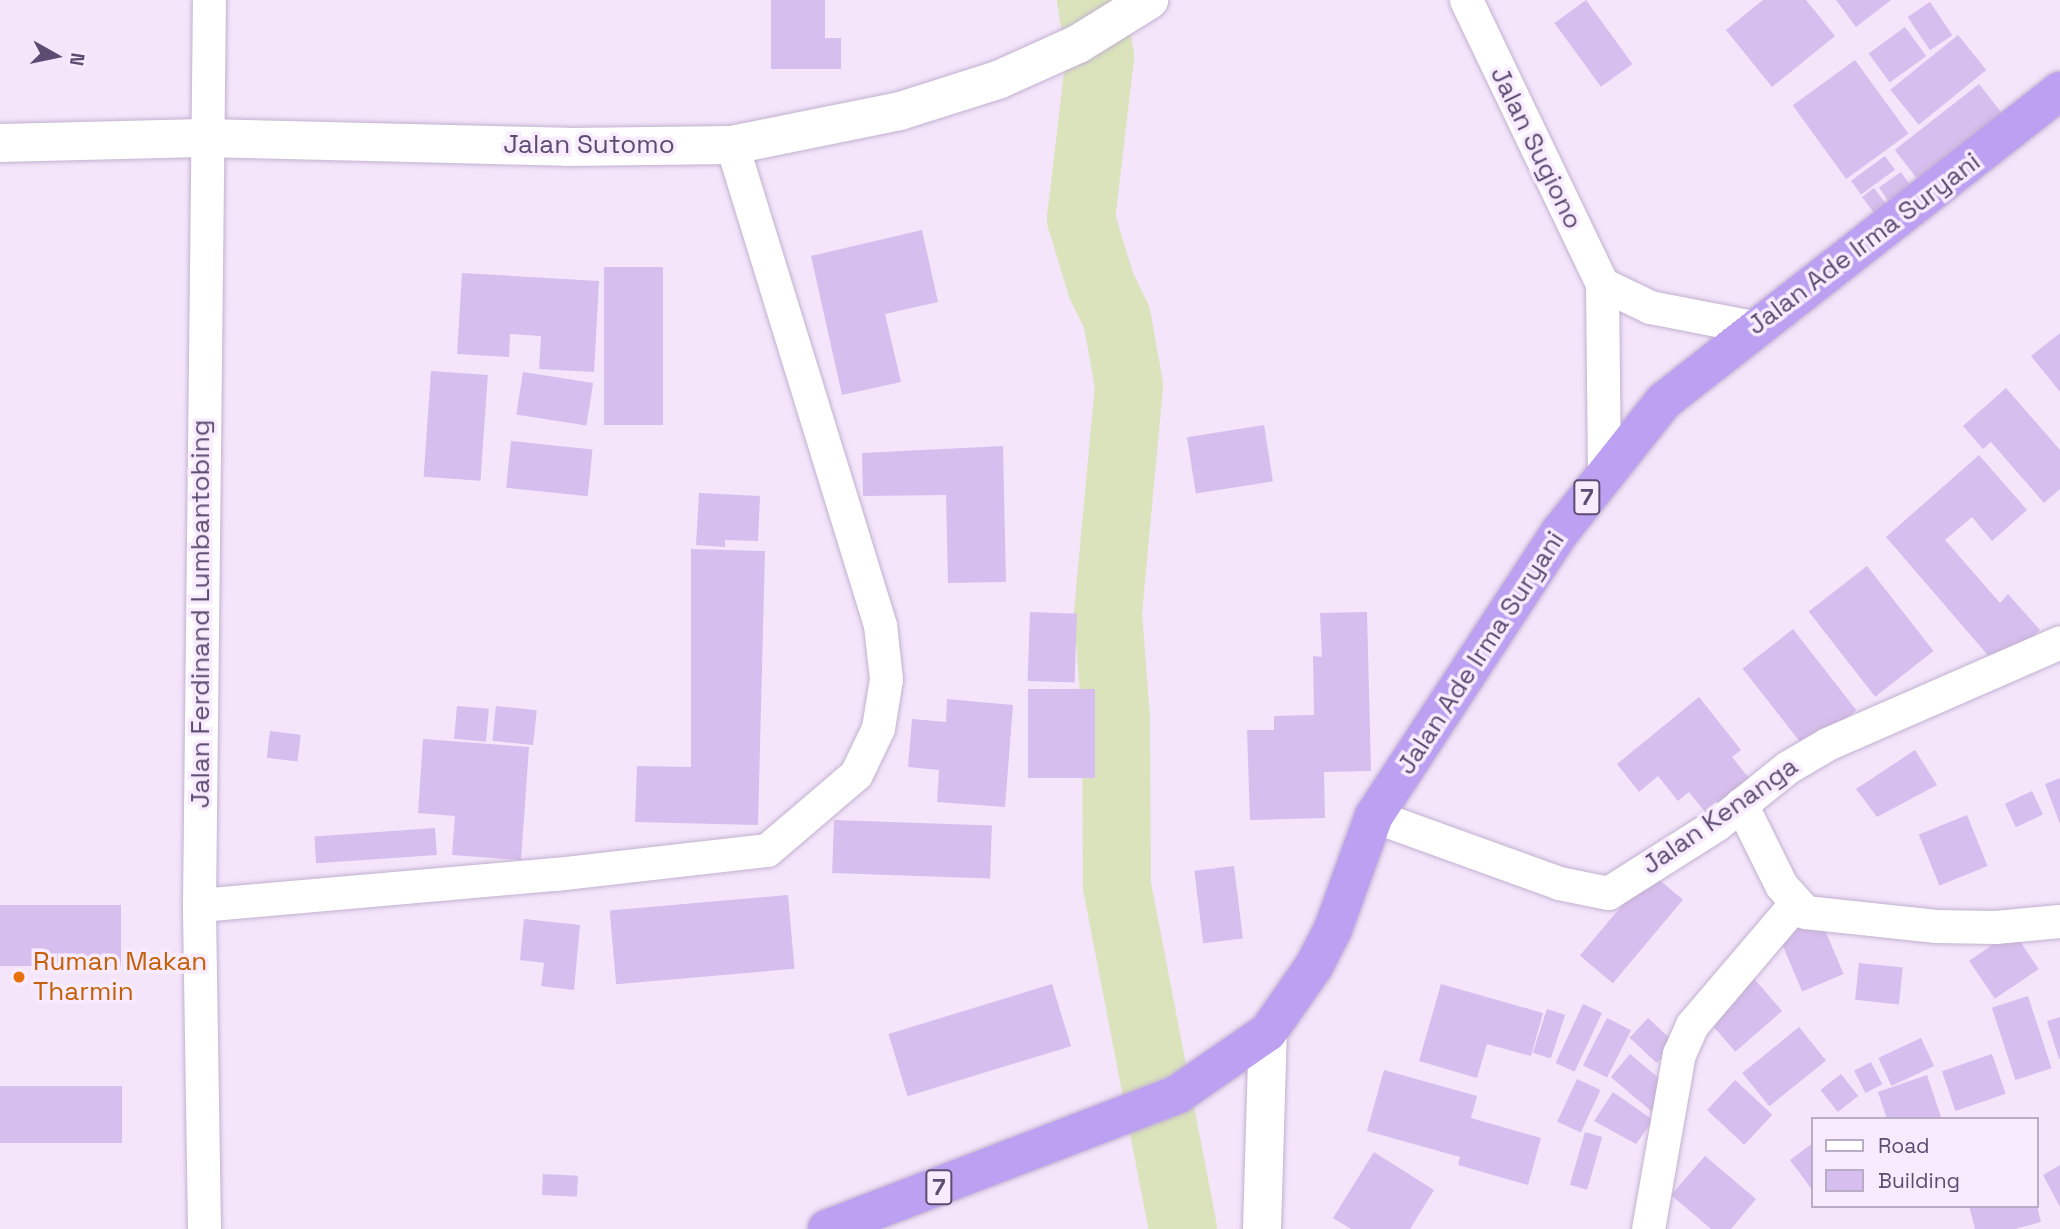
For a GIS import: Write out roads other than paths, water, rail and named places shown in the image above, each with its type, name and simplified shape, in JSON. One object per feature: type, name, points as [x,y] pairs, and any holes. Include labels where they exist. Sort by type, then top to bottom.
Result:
[{"type":"highway","name":"Jalan Ade Irma Suryani","points":[[1268,1032],[1314,966],[1333,929],[1374,816],[1521,589],[1604,475],[1664,401],[1753,327],[1891,227],[2060,91]]},
{"type":"highway","name":"7","points":[[827,1229],[1178,1094],[1268,1032]]},
{"type":"street","name":"Jalan Ferdinand Lumbantobing","points":[[204,1229],[199,905],[204,138],[208,0]]},
{"type":"street","name":"Jalan Sutomo","points":[[0,142],[204,138],[567,147],[732,145],[900,111],[998,80],[1111,25],[1149,0]]},
{"type":"street","name":"Jalan Sugiono","points":[[1464,4],[1602,284],[1604,475]]},
{"type":"street","points":[[199,905],[569,873],[766,850],[856,774],[878,728],[886,680],[880,625],[732,145]]},
{"type":"street","points":[[1602,284],[1650,307],[1753,327]]},
{"type":"street","name":"Jalan Kenanga","points":[[1374,816],[1559,883],[1608,893],[1717,824],[1826,744],[2060,642]]},
{"type":"street","points":[[1741,804],[1794,905],[1817,914],[1936,926],[1996,927],[2060,920]]},
{"type":"street","points":[[1648,1229],[1679,1054],[1692,1025],[1794,905]]},
{"type":"street","points":[[1262,1229],[1268,1032]]},
{"type":"waterway","points":[[1091,0],[1100,57],[1081,219],[1101,285],[1117,318],[1129,386],[1108,614],[1116,718],[1117,886],[1183,1229]]},
{"type":"place","name":"Ruman Makan Tharmin","points":[[19,977]]}]
